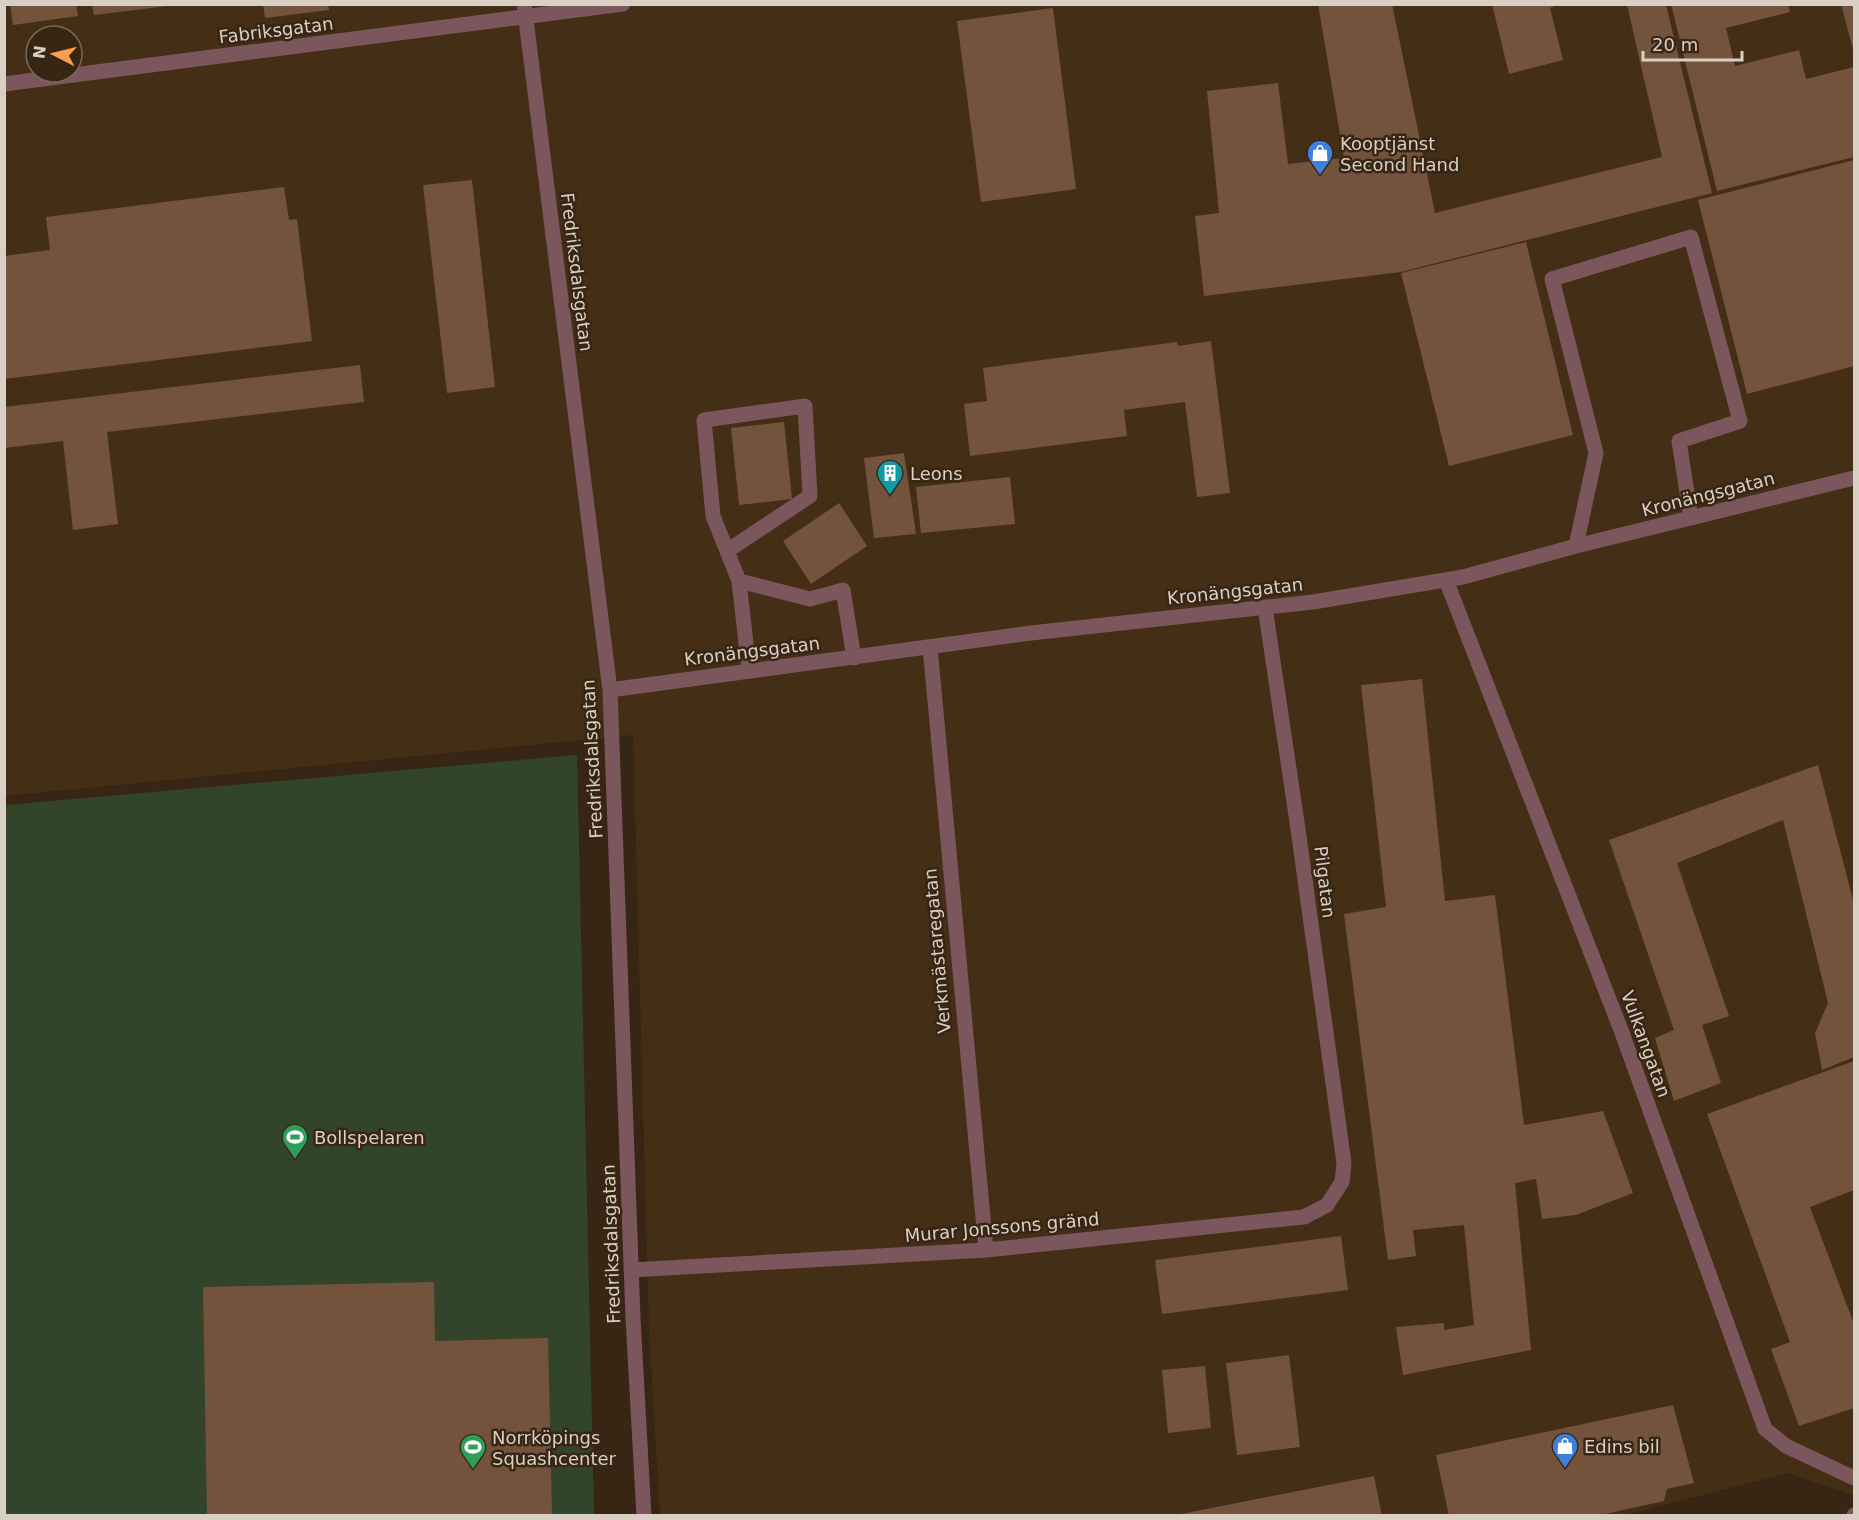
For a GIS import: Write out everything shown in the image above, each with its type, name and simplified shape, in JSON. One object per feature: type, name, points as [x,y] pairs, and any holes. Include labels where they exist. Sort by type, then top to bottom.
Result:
[{"type":"street","name":"Fabriksgatan","points":[[4,84],[524,11],[624,4]]},
{"type":"street","name":"Fredriksdalsgatan","points":[[524,11],[610,690],[631,1270],[644,1515]]},
{"type":"street","points":[[1576,546],[1596,453],[1552,279],[1691,237],[1740,421],[1679,441],[1691,518]]},
{"type":"street","points":[[727,551],[810,496],[805,406],[704,420],[713,516],[727,551],[739,581],[749,670]]},
{"type":"street","name":"Kronängsgatan","points":[[610,690],[1031,633],[1264,607],[1446,580],[1854,478]]},
{"type":"street","name":"Vulkangatan","points":[[1446,580],[1621,1030],[1765,1428],[1786,1446],[1854,1478]]},
{"type":"street","points":[[739,581],[810,599],[843,590],[854,658]]},
{"type":"street","name":"Pilgatan","points":[[1264,607],[1298,829],[1344,1163]]},
{"type":"street","name":"Verkmästaregatan","points":[[930,647],[986,1250]]},
{"type":"street","name":"Murar Jonssons gränd","points":[[631,1270],[986,1250],[1304,1216],[1327,1206],[1342,1182],[1344,1163]]},
{"type":"shaded area","points":[[5,5],[1854,5],[1854,1496],[1788,1473],[1621,1516],[660,1515],[649,1332],[633,735],[5,796]]},
{"type":"green space","name":"Bollspelaren","points":[[577,755],[594,1515],[5,1515],[5,805]]},
{"type":"building","points":[[10,4],[76,4],[78,16],[13,25]]},
{"type":"building","points":[[263,4],[328,4],[329,10],[265,18]]},
{"type":"building","points":[[1318,4],[1392,4],[1435,213],[1662,157],[1627,5],[1666,5],[1712,193],[1401,272],[1204,296],[1195,216],[1219,213],[1207,91],[1278,83],[1288,164],[1344,158]]},
{"type":"building","points":[[1492,4],[1559,4],[1550,8],[1563,60],[1509,74]]},
{"type":"building","points":[[1671,4],[1788,4],[1790,12],[1726,28],[1735,66],[1799,50],[1806,79],[1854,67],[1854,157],[1717,191]]},
{"type":"building","points":[[1841,4],[1854,4],[1854,53]]},
{"type":"building","points":[[92,5],[167,5],[168,6],[94,15]]},
{"type":"building","points":[[1053,8],[1076,189],[981,202],[957,21]]},
{"type":"building","points":[[1854,160],[1854,366],[1747,394],[1698,200]]},
{"type":"building","points":[[472,180],[495,387],[447,393],[423,185]]},
{"type":"building","points":[[284,187],[289,220],[297,219],[312,341],[4,379],[4,256],[50,250],[46,217]]},
{"type":"building","points":[[1526,242],[1573,435],[1449,466],[1401,273]]},
{"type":"building","points":[[1211,341],[1230,493],[1197,497],[1185,402],[1124,410],[1127,436],[970,456],[964,404],[987,401],[983,368],[1177,342],[1178,346]]},
{"type":"building","points":[[360,365],[364,402],[107,432],[118,524],[73,530],[63,441],[4,448],[4,407]]},
{"type":"building","points":[[784,422],[792,499],[739,505],[731,428]]},
{"type":"building","name":"Leons","points":[[904,453],[916,534],[874,538],[864,458]]},
{"type":"building","points":[[1010,477],[1015,524],[921,533],[916,487]]},
{"type":"building","points":[[839,503],[867,546],[811,584],[783,541]]},
{"type":"building","points":[[1422,679],[1445,901],[1495,895],[1524,1125],[1603,1111],[1633,1193],[1576,1215],[1542,1219],[1536,1179],[1515,1183],[1531,1350],[1403,1375],[1396,1327],[1444,1323],[1444,1330],[1474,1325],[1464,1225],[1413,1230],[1416,1256],[1388,1260],[1344,914],[1386,907],[1361,685]]},
{"type":"building","points":[[1818,765],[1854,904],[1854,1057],[1822,1070],[1815,1033],[1828,1003],[1783,820],[1677,863],[1729,1016],[1702,1025],[1721,1083],[1674,1101],[1655,1038],[1674,1030],[1609,840]]},
{"type":"building","points":[[1854,1061],[1854,1190],[1810,1207],[1854,1324],[1854,1408],[1799,1426],[1771,1349],[1790,1342],[1707,1114]]},
{"type":"building","points":[[1341,1236],[1348,1290],[1162,1314],[1155,1260]]},
{"type":"building","points":[[434,1282],[435,1341],[548,1338],[552,1516],[207,1516],[203,1287]]},
{"type":"building","points":[[1289,1355],[1300,1447],[1237,1455],[1226,1363]]},
{"type":"building","points":[[1205,1366],[1211,1428],[1168,1433],[1162,1370]]},
{"type":"building","name":"Edins bil","points":[[1673,1405],[1694,1483],[1667,1489],[1664,1501],[1596,1516],[1449,1516],[1436,1455]]},
{"type":"building","points":[[1374,1476],[1382,1516],[1181,1516],[1181,1514]]},
{"type":"place","name":"Kooptjänst Second Hand","points":[[1320,176]]},
{"type":"place","name":"Leons","points":[[890,496]]},
{"type":"place","name":"Bollspelaren","points":[[295,1160]]},
{"type":"place","name":"Edins bil","points":[[1565,1469]]},
{"type":"place","name":"Norrköpings Squashcenter","points":[[473,1470]]}]
